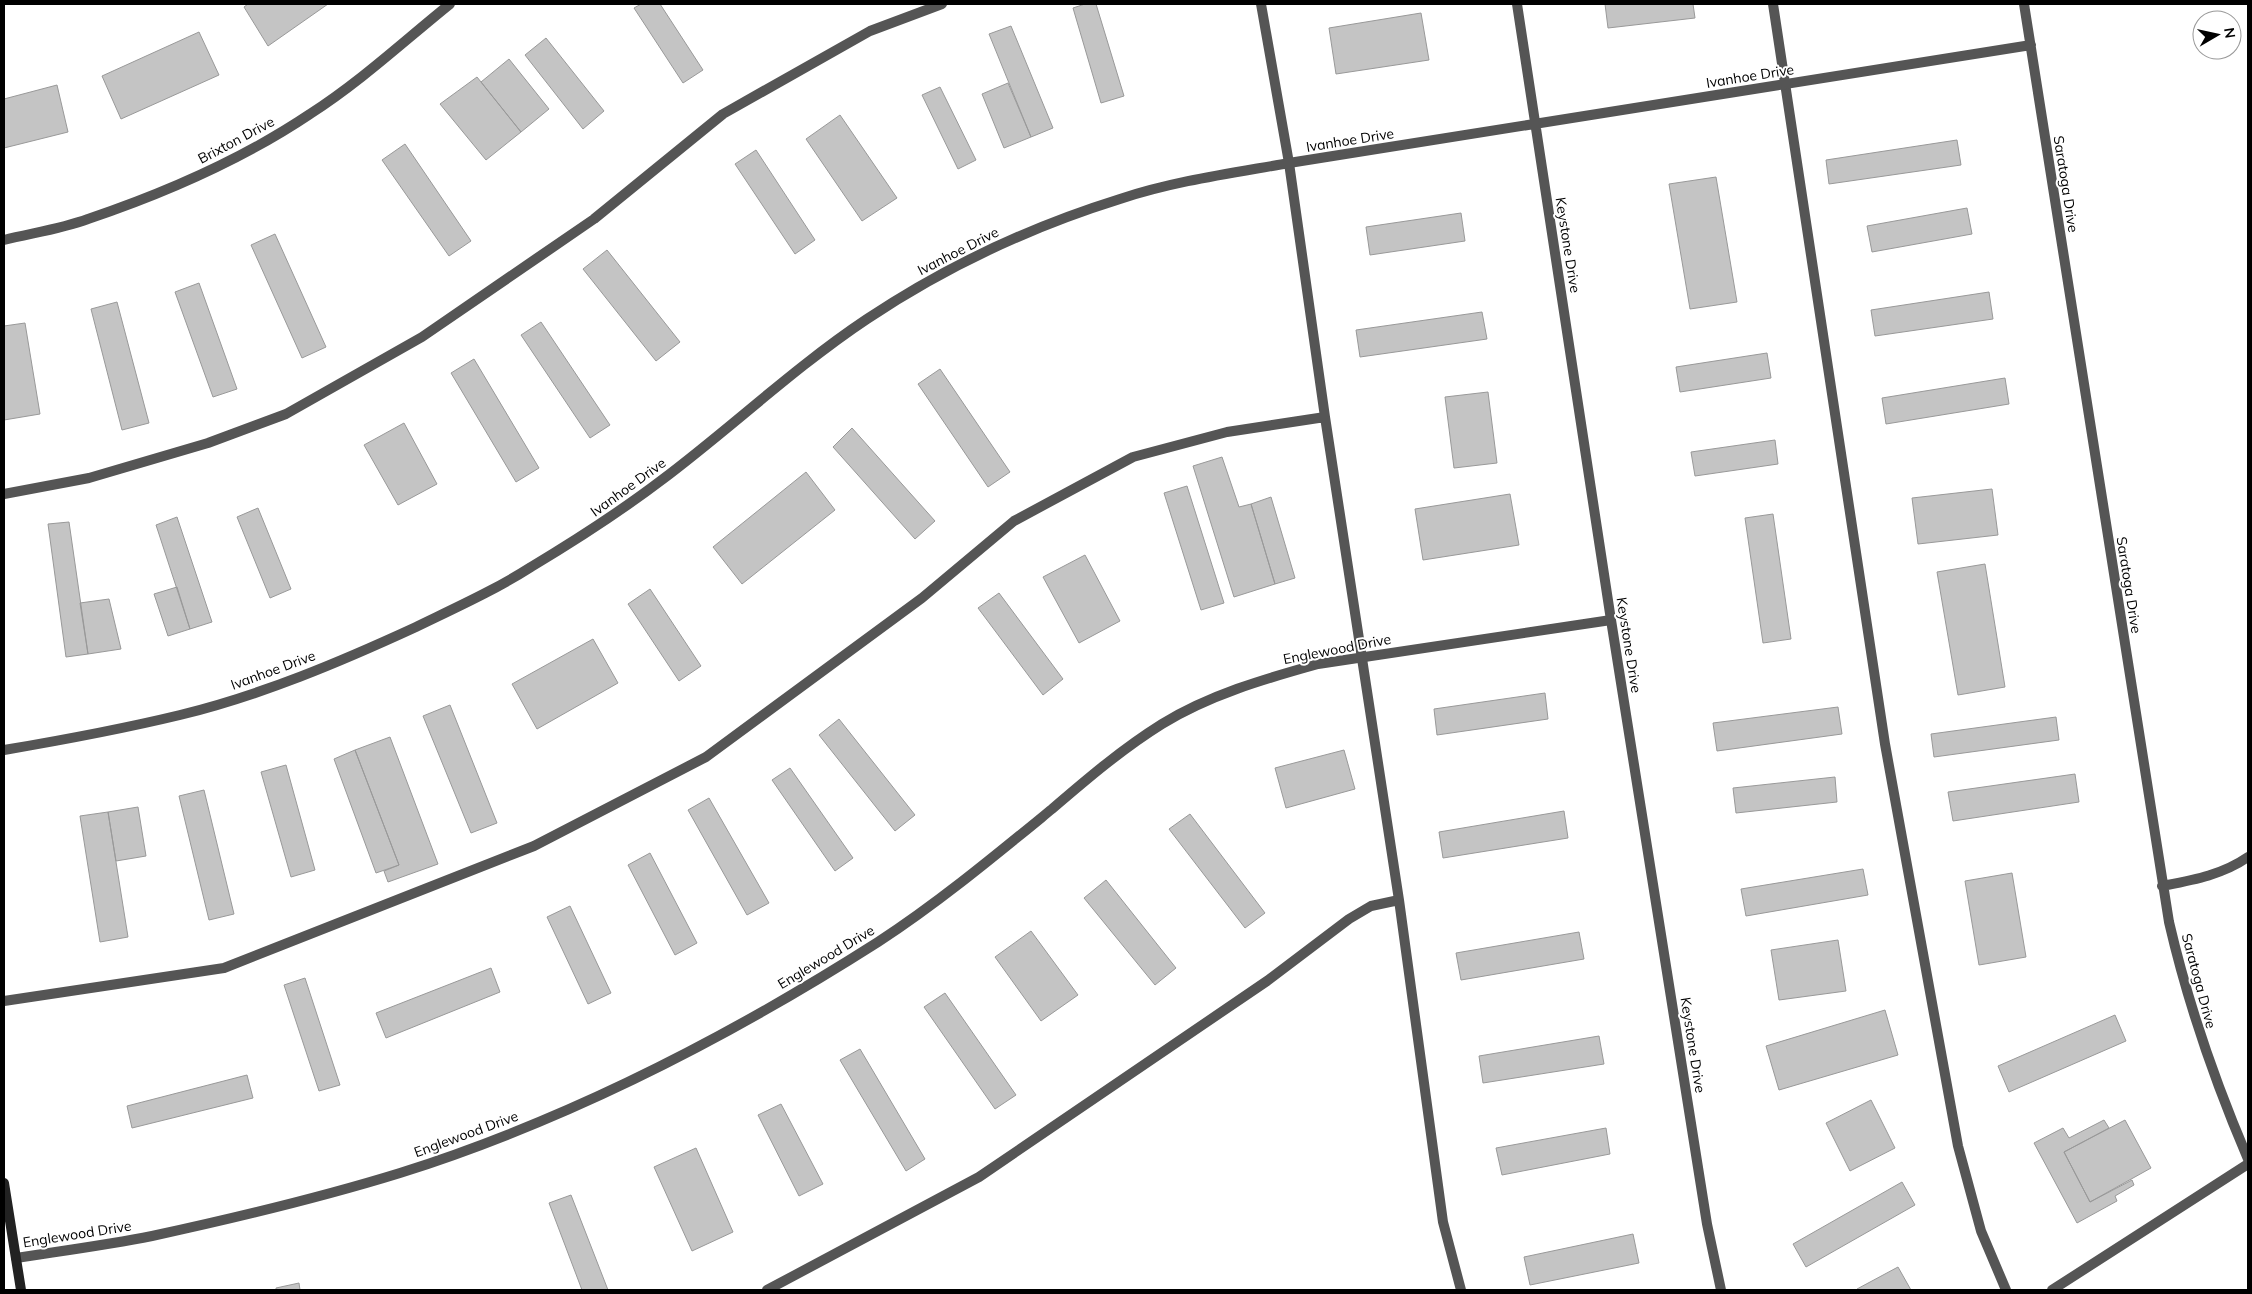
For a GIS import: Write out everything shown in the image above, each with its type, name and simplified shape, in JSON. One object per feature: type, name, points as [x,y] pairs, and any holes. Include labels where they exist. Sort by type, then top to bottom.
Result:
[{"type":"main road","points":[[4,1183],[21,1290]]},
{"type":"street","name":"Brixton Drive","points":[[4,240],[87,220],[166,190],[248,152],[311,114],[366,73],[450,4]]},
{"type":"street","points":[[4,494],[89,478],[208,443],[286,414],[422,337],[594,219],[723,114],[870,31],[942,4]]},
{"type":"street","points":[[1261,4],[1289,163],[1325,417],[1399,900],[1443,1222],[1461,1290]]},
{"type":"street","name":"Keystone Drive","points":[[1517,4],[1611,620],[1705,1214],[1721,1290]]},
{"type":"street","points":[[1773,4],[1885,744],[1956,1136],[1981,1231],[2006,1290]]},
{"type":"street","name":"Saratoga Drive","points":[[2024,4],[2162,886],[2182,981],[2205,1050],[2248,1159]]},
{"type":"street","name":"Ivanhoe Drive","points":[[4,750],[182,714],[274,687],[373,647],[458,607],[529,569],[662,481],[809,361],[866,320],[940,274],[1022,234],[1122,198],[1214,176],[1289,163],[2030,45]]},
{"type":"street","points":[[4,1001],[224,968],[534,846],[706,757],[922,598],[1014,522],[1133,457],[1227,432],[1325,417]]},
{"type":"street","name":"Englewood Drive","points":[[16,1258],[150,1236],[284,1205],[400,1173],[516,1131],[618,1086],[710,1040],[791,995],[881,940],[1023,833],[1117,755],[1164,723],[1220,695],[1271,677],[1318,664],[1611,620]]},
{"type":"street","points":[[2162,886],[2204,878],[2235,866],[2248,857]]},
{"type":"street","points":[[767,1290],[979,1177],[1267,981],[1349,919],[1371,906],[1399,900]]},
{"type":"street","points":[[2052,1290],[2248,1164]]},
{"type":"building","points":[[248,4],[328,4],[268,46],[244,7]]},
{"type":"building","points":[[641,4],[660,4],[703,70],[683,83],[634,8]]},
{"type":"building","points":[[1085,4],[1096,4],[1124,96],[1101,103],[1073,8]]},
{"type":"building","points":[[1605,4],[1693,4],[1695,18],[1608,28]]},
{"type":"building","points":[[1421,13],[1429,60],[1336,74],[1329,28]]},
{"type":"building","points":[[1011,26],[1053,128],[1031,137],[989,34]]},
{"type":"building","points":[[199,32],[219,75],[121,119],[102,76]]},
{"type":"building","points":[[546,38],[604,111],[583,129],[525,55]]},
{"type":"building","points":[[509,59],[549,109],[521,132],[481,82]]},
{"type":"building","points":[[477,77],[521,132],[486,160],[440,104]]},
{"type":"building","points":[[1008,83],[1031,137],[1004,148],[982,94]]},
{"type":"building","points":[[57,85],[68,132],[4,148],[4,99]]},
{"type":"building","points":[[940,87],[976,160],[958,169],[922,95]]},
{"type":"building","points":[[840,115],[897,198],[862,221],[806,139]]},
{"type":"building","points":[[1957,140],[1961,165],[1829,184],[1826,160]]},
{"type":"building","points":[[405,144],[471,241],[449,256],[382,160]]},
{"type":"building","points":[[756,150],[815,240],[795,254],[735,164]]},
{"type":"building","points":[[1716,177],[1737,302],[1690,309],[1669,184]]},
{"type":"building","points":[[1967,208],[1972,234],[1872,252],[1867,226]]},
{"type":"building","points":[[1461,213],[1465,241],[1370,255],[1366,227]]},
{"type":"building","points":[[275,234],[326,347],[302,358],[251,245]]},
{"type":"building","points":[[607,250],[680,342],[656,361],[583,269]]},
{"type":"building","points":[[199,283],[237,389],[213,397],[175,292]]},
{"type":"building","points":[[1989,292],[1993,319],[1875,336],[1871,310]]},
{"type":"building","points":[[117,302],[149,423],[122,430],[91,309]]},
{"type":"building","points":[[1482,312],[1487,339],[1360,357],[1356,330]]},
{"type":"building","points":[[541,322],[610,425],[590,438],[521,335]]},
{"type":"building","points":[[25,323],[40,414],[4,420],[4,326]]},
{"type":"building","points":[[1767,353],[1771,378],[1680,392],[1676,367]]},
{"type":"building","points":[[474,359],[539,468],[516,482],[451,373]]},
{"type":"building","points":[[940,369],[1010,472],[988,487],[918,384]]},
{"type":"building","points":[[2005,378],[2009,404],[1886,424],[1882,398]]},
{"type":"building","points":[[1488,392],[1497,463],[1454,468],[1445,397]]},
{"type":"building","points":[[404,423],[437,484],[398,505],[364,445]]},
{"type":"building","points":[[852,428],[935,521],[915,539],[833,447]]},
{"type":"building","points":[[1775,440],[1778,464],[1695,476],[1691,452]]},
{"type":"building","points":[[1222,457],[1239,507],[1251,504],[1275,584],[1234,597],[1193,466]]},
{"type":"building","points":[[806,472],[835,510],[742,584],[713,547]]},
{"type":"building","points":[[1187,486],[1224,603],[1201,610],[1164,493]]},
{"type":"building","points":[[1992,489],[1998,535],[1918,544],[1912,498]]},
{"type":"building","points":[[1510,494],[1519,545],[1423,560],[1415,509]]},
{"type":"building","points":[[1271,497],[1295,578],[1275,584],[1251,504]]},
{"type":"building","points":[[258,508],[291,589],[270,598],[237,517]]},
{"type":"building","points":[[1773,514],[1791,639],[1763,643],[1745,518]]},
{"type":"building","points":[[177,517],[212,622],[190,629],[156,525]]},
{"type":"building","points":[[69,522],[88,654],[66,657],[48,524]]},
{"type":"building","points":[[1085,555],[1120,621],[1079,643],[1043,577]]},
{"type":"building","points":[[1985,564],[2005,687],[1958,695],[1937,572]]},
{"type":"building","points":[[177,587],[190,629],[168,636],[154,594]]},
{"type":"building","points":[[650,589],[701,666],[679,681],[628,604]]},
{"type":"building","points":[[999,593],[1063,679],[1043,695],[978,608]]},
{"type":"building","points":[[109,599],[121,649],[88,654],[80,603]]},
{"type":"building","points":[[593,639],[618,683],[537,729],[512,684]]},
{"type":"building","points":[[1545,693],[1548,719],[1437,735],[1434,709]]},
{"type":"building","points":[[450,705],[497,823],[471,833],[423,716]]},
{"type":"building","points":[[1838,707],[1842,734],[1717,751],[1713,723]]},
{"type":"building","points":[[2056,717],[2059,740],[1934,757],[1931,734]]},
{"type":"building","points":[[839,719],[915,815],[895,831],[819,735]]},
{"type":"building","points":[[390,737],[438,864],[388,882],[384,871],[399,865],[355,750]]},
{"type":"building","points":[[355,750],[399,865],[376,873],[334,759]]},
{"type":"building","points":[[1344,750],[1355,789],[1286,808],[1275,768]]},
{"type":"building","points":[[286,765],[315,870],[291,877],[261,772]]},
{"type":"building","points":[[790,768],[853,858],[835,871],[772,780]]},
{"type":"building","points":[[2075,774],[2079,802],[1953,821],[1948,792]]},
{"type":"building","points":[[1835,777],[1837,802],[1736,813],[1733,788]]},
{"type":"building","points":[[204,790],[234,914],[209,920],[179,796]]},
{"type":"building","points":[[709,798],[769,903],[747,915],[688,810]]},
{"type":"building","points":[[138,807],[146,856],[116,861],[108,812]]},
{"type":"building","points":[[1564,811],[1568,838],[1443,858],[1439,832]]},
{"type":"building","points":[[108,812],[128,937],[100,942],[80,816]]},
{"type":"building","points":[[1190,814],[1265,913],[1245,928],[1169,829]]},
{"type":"building","points":[[650,853],[697,943],[675,955],[628,865]]},
{"type":"building","points":[[1863,869],[1868,895],[1746,916],[1741,889]]},
{"type":"building","points":[[2012,873],[2026,957],[1979,965],[1965,881]]},
{"type":"building","points":[[1106,880],[1176,968],[1155,985],[1084,898]]},
{"type":"building","points":[[570,906],[611,993],[588,1004],[547,917]]},
{"type":"building","points":[[1031,931],[1078,995],[1041,1021],[995,957]]},
{"type":"building","points":[[1579,932],[1584,959],[1461,980],[1456,953]]},
{"type":"building","points":[[1838,940],[1846,991],[1779,1000],[1771,950]]},
{"type":"building","points":[[491,968],[500,992],[386,1038],[376,1013]]},
{"type":"building","points":[[305,978],[340,1085],[319,1091],[284,985]]},
{"type":"building","points":[[945,993],[1016,1095],[995,1109],[924,1007]]},
{"type":"building","points":[[1885,1010],[1898,1055],[1779,1090],[1766,1046]]},
{"type":"building","points":[[2115,1015],[2126,1041],[2009,1092],[1998,1066]]},
{"type":"building","points":[[1599,1036],[1604,1064],[1483,1083],[1479,1056]]},
{"type":"building","points":[[860,1049],[925,1159],[906,1171],[840,1060]]},
{"type":"building","points":[[247,1075],[253,1098],[132,1128],[127,1106]]},
{"type":"building","points":[[1871,1100],[1895,1148],[1850,1171],[1826,1123]]},
{"type":"building","points":[[781,1104],[823,1184],[799,1196],[758,1115]]},
{"type":"building","points":[[2104,1120],[2109,1128],[2064,1152],[2090,1202],[2132,1180],[2134,1185],[2115,1196],[2117,1201],[2077,1223],[2034,1143],[2063,1128],[2069,1138]]},
{"type":"building","points":[[2125,1120],[2151,1168],[2090,1202],[2064,1152]]},
{"type":"building","points":[[1606,1128],[1610,1154],[1502,1175],[1496,1148]]},
{"type":"building","points":[[696,1148],[733,1232],[692,1251],[654,1167]]},
{"type":"building","points":[[1902,1182],[1915,1205],[1806,1267],[1793,1244]]},
{"type":"building","points":[[571,1195],[608,1290],[582,1290],[549,1203]]},
{"type":"building","points":[[1633,1234],[1639,1263],[1530,1285],[1524,1257]]},
{"type":"building","points":[[1898,1267],[1911,1290],[1857,1290],[1857,1289]]},
{"type":"building","points":[[299,1283],[300,1290],[276,1290],[276,1288]]}]
